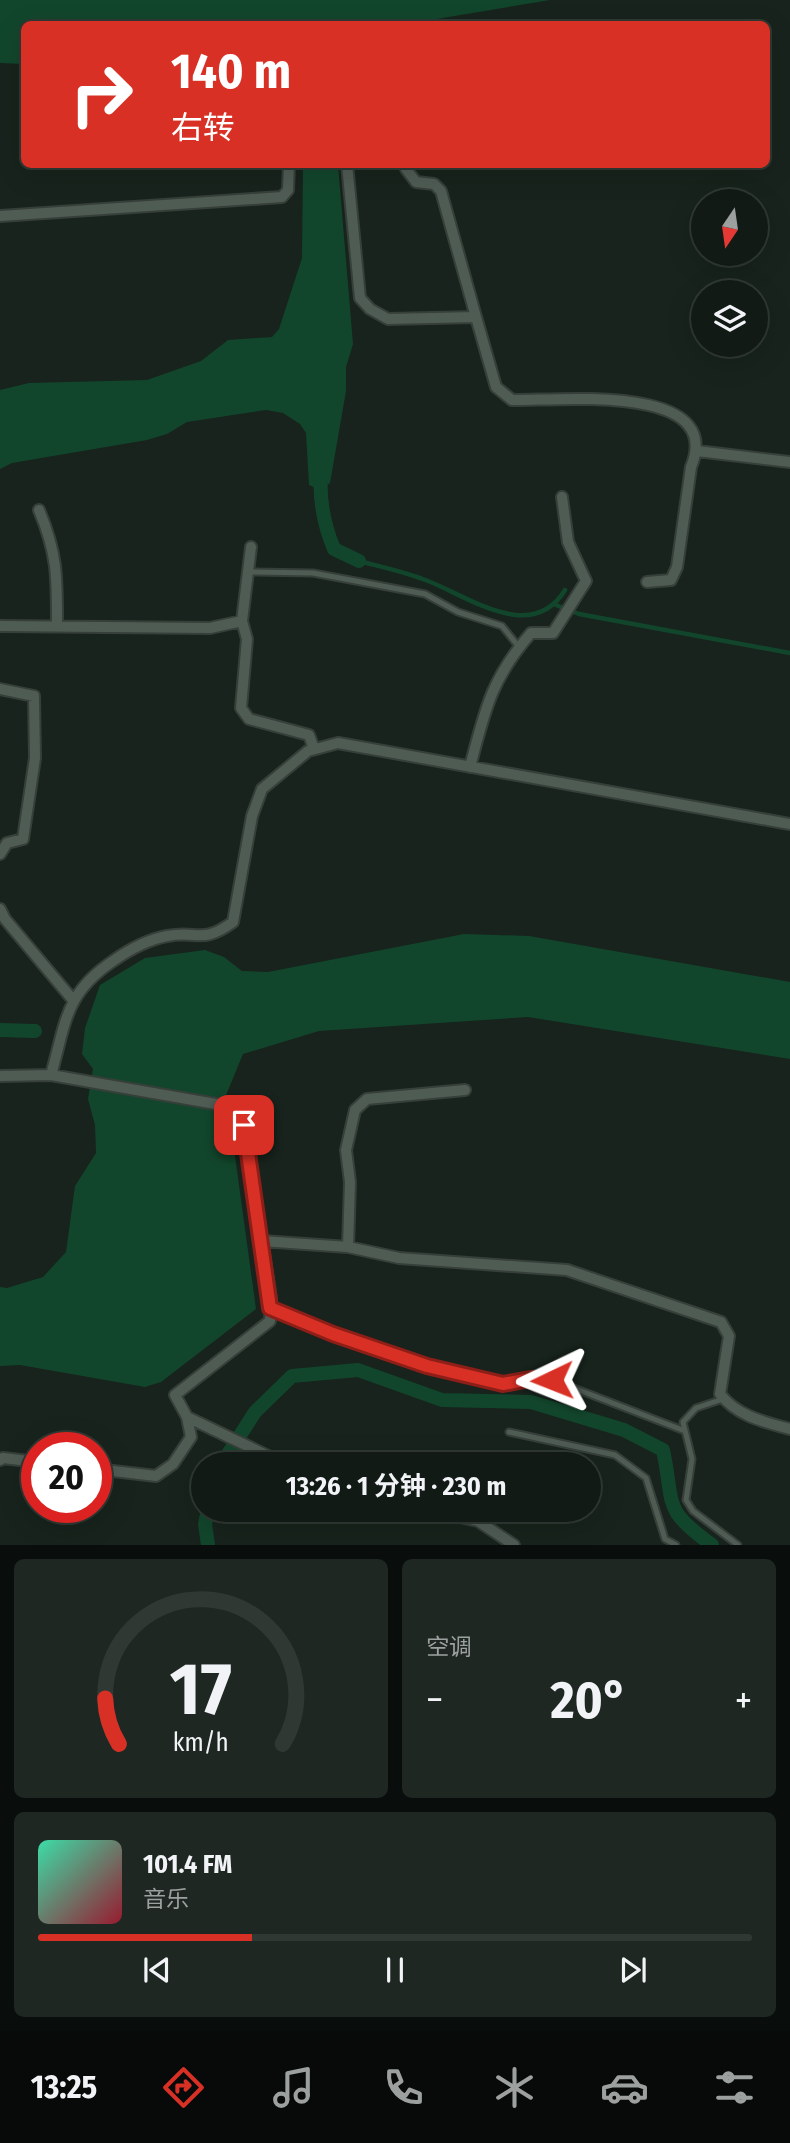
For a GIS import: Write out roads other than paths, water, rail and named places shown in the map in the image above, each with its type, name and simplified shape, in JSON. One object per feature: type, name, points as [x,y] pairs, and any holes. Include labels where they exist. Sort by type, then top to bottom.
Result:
[{"type":"street","points":[[0,216],[282,197],[288,190],[289,168]]},
{"type":"street","points":[[346,168],[360,298],[370,309],[388,318],[476,317]]},
{"type":"street","points":[[406,169],[416,182],[433,184],[441,191],[496,387],[512,400],[649,403],[677,414],[694,432],[697,452],[691,467],[677,567],[671,580],[647,582]]},
{"type":"street","points":[[697,452],[790,461]]},
{"type":"street","points":[[470,767],[487,700],[500,673],[531,634],[553,633],[586,581],[577,555],[568,542],[562,497]]},
{"type":"street","points":[[39,510],[53,544],[57,565],[57,627]]},
{"type":"street","points":[[251,547],[242,621],[247,639],[241,708],[249,719],[309,735],[314,749]]},
{"type":"street","points":[[0,626],[210,628],[242,621]]},
{"type":"street","points":[[0,689],[34,696],[35,758],[23,839],[7,843],[0,855]]},
{"type":"street","points":[[51,1075],[73,1000],[89,977],[136,945],[168,936],[214,936],[233,922],[252,816],[262,789],[307,751],[338,743],[790,824]]},
{"type":"street","points":[[0,909],[5,919],[73,1000]]},
{"type":"street","points":[[0,1076],[51,1075],[227,1106],[244,1125],[262,1241],[270,1321],[175,1395],[187,1416],[191,1437],[173,1464],[156,1476],[112,1471]]},
{"type":"street","points":[[348,1247],[350,1182],[345,1150],[355,1110],[367,1098],[465,1090]]},
{"type":"street","points":[[262,1241],[348,1247],[398,1258],[567,1270],[721,1322],[729,1336],[720,1394],[723,1399],[729,1406],[757,1420],[790,1429]]},
{"type":"street","points":[[187,1416],[262,1452]]},
{"type":"street","points":[[0,1460],[21,1461]]},
{"type":"street","points":[[479,1522],[495,1539],[514,1545]]},
{"type":"lane","points":[[248,572],[313,573],[425,594],[458,612],[502,626],[520,647]]},
{"type":"lane","points":[[270,1308],[333,1334],[427,1366],[503,1384],[530,1379],[552,1380],[685,1431]]},
{"type":"lane","points":[[723,1399],[696,1408],[683,1422],[692,1459],[686,1500],[692,1511],[738,1545]]},
{"type":"lane","points":[[509,1432],[615,1455],[646,1478],[665,1539],[676,1545]]},
{"type":"waterway","points":[[321,472],[323,511],[334,549],[359,561]]},
{"type":"waterway","points":[[359,561],[420,578],[481,605],[518,615],[535,614],[551,606],[565,590]]},
{"type":"waterway","points":[[556,605],[579,614],[790,653]]},
{"type":"waterway","points":[[0,1030],[35,1031]]},
{"type":"waterway","points":[[229,1452],[255,1412],[292,1376],[358,1370],[442,1400],[531,1402],[624,1430],[663,1450],[670,1495],[677,1513],[712,1545]]},
{"type":"waterway","points":[[205,1522],[208,1545]]}]
